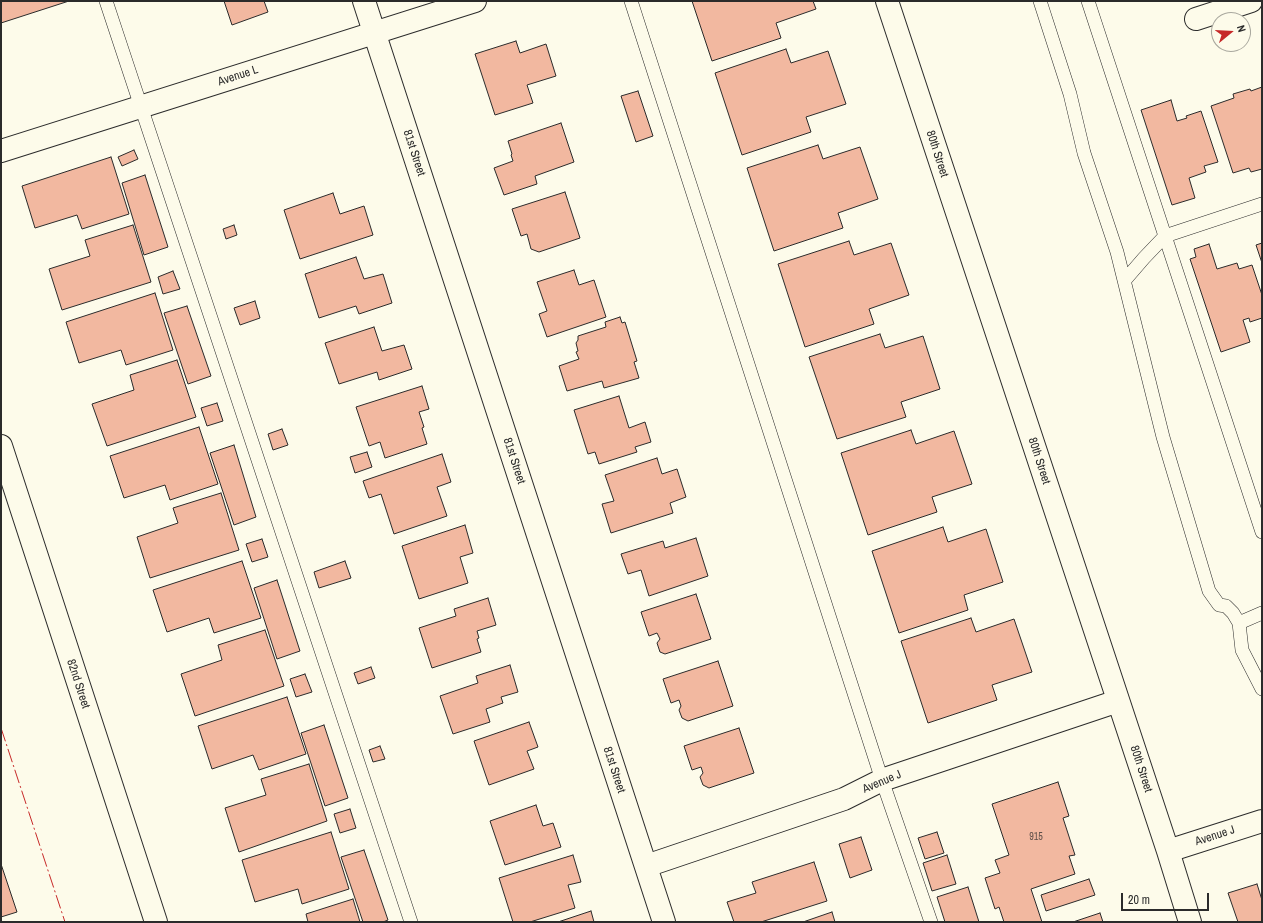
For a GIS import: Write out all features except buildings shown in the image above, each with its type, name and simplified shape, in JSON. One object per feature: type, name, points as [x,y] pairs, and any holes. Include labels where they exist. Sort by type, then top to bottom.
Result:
[{"type":"street","name":"81st Street","points":[[364,1],[664,922]]},
{"type":"street","name":"Avenue L","points":[[1,151],[475,1]]},
{"type":"street","name":"80th Street","points":[[886,1],[1168,851],[1190,922]]},
{"type":"street","points":[[1196,19],[1251,1]]},
{"type":"street","name":"82nd Street","points":[[1,446],[156,922]]},
{"type":"street","name":"Avenue J","points":[[646,866],[844,800],[882,780],[1118,701]]},
{"type":"street","name":"Avenue J","points":[[1168,851],[1262,821]]},
{"type":"lane","points":[[106,1],[411,922]]},
{"type":"lane","points":[[631,1],[882,780],[931,922]]},
{"type":"lane","points":[[1040,1],[1070,94],[1084,153],[1117,252],[1163,437],[1209,591],[1219,605],[1226,606],[1233,613],[1239,623],[1242,650],[1262,689]]},
{"type":"lane","points":[[1088,1],[1262,532]]},
{"type":"lane","points":[[1125,280],[1165,236],[1262,204]]},
{"type":"lane","points":[[1239,623],[1262,613]]},
{"type":"power","points":[[1,728],[65,922]]}]
